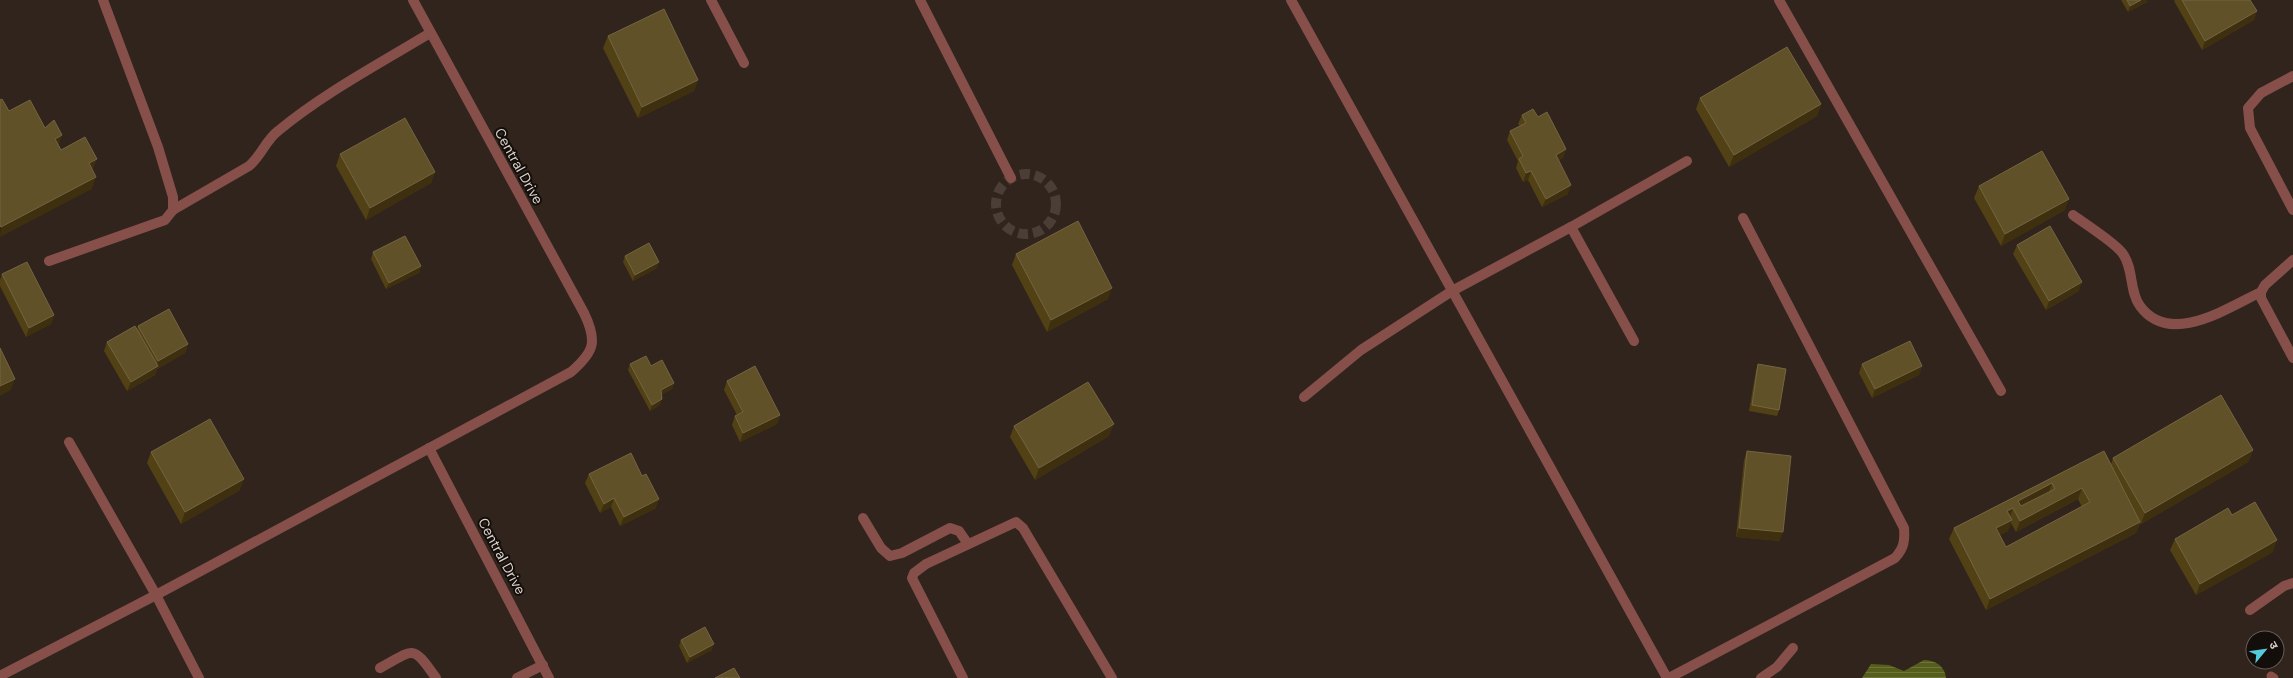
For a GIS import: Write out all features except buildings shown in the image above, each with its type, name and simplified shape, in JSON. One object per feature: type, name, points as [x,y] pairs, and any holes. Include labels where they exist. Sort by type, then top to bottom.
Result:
[{"type":"street","points":[[103,0],[158,147],[173,197],[172,210]]},
{"type":"street","name":"Central Drive","points":[[412,0],[590,326],[593,342],[592,348],[588,356],[571,372],[429,448],[549,678]]},
{"type":"street","points":[[711,0],[744,63]]},
{"type":"street","points":[[920,0],[1011,178]]},
{"type":"street","points":[[1291,0],[1668,678],[1895,558],[1902,550],[1905,540],[1904,528],[1743,218]]},
{"type":"street","points":[[1779,0],[2001,391]]},
{"type":"street","points":[[49,261],[146,228],[165,220],[172,210],[246,168],[256,160],[272,135],[317,102],[430,33]]},
{"type":"street","points":[[2293,76],[2261,93],[2248,108],[2250,128],[2293,210]]},
{"type":"street","points":[[1304,397],[1361,350],[1452,291],[1571,227],[1688,161]]},
{"type":"street","points":[[2073,215],[2122,252],[2128,262],[2133,288],[2139,305],[2152,318],[2169,324],[2184,324],[2199,321],[2261,292]]},
{"type":"street","points":[[1571,227],[1634,341]]},
{"type":"street","points":[[2293,260],[2265,285],[2261,292],[2261,298],[2293,358]]},
{"type":"street","points":[[69,442],[156,595],[199,678]]},
{"type":"street","points":[[0,676],[156,595],[429,448]]},
{"type":"street","points":[[863,518],[880,548],[890,556],[902,553],[950,528],[959,531],[968,544]]},
{"type":"street","points":[[963,678],[912,578],[914,573],[920,568],[1012,522],[1020,523],[1112,678]]},
{"type":"street","points":[[2250,610],[2284,586],[2293,584]]},
{"type":"street","points":[[1761,678],[1777,667],[1793,648]]},
{"type":"street","points":[[380,668],[409,653],[414,653],[420,655],[436,678]]},
{"type":"street","points":[[517,678],[543,665]]},
{"type":"shaded area","points":[[1924,660],[1939,664],[1944,670],[1946,678],[1862,678],[1871,664],[1889,665],[1904,671]]},
{"type":"tunnel","points":[[1026,174],[1043,179],[1051,187],[1056,204],[1051,221],[1043,229],[1026,234],[1009,229],[1001,221],[996,204],[1001,187],[1009,179],[1026,174]]}]
